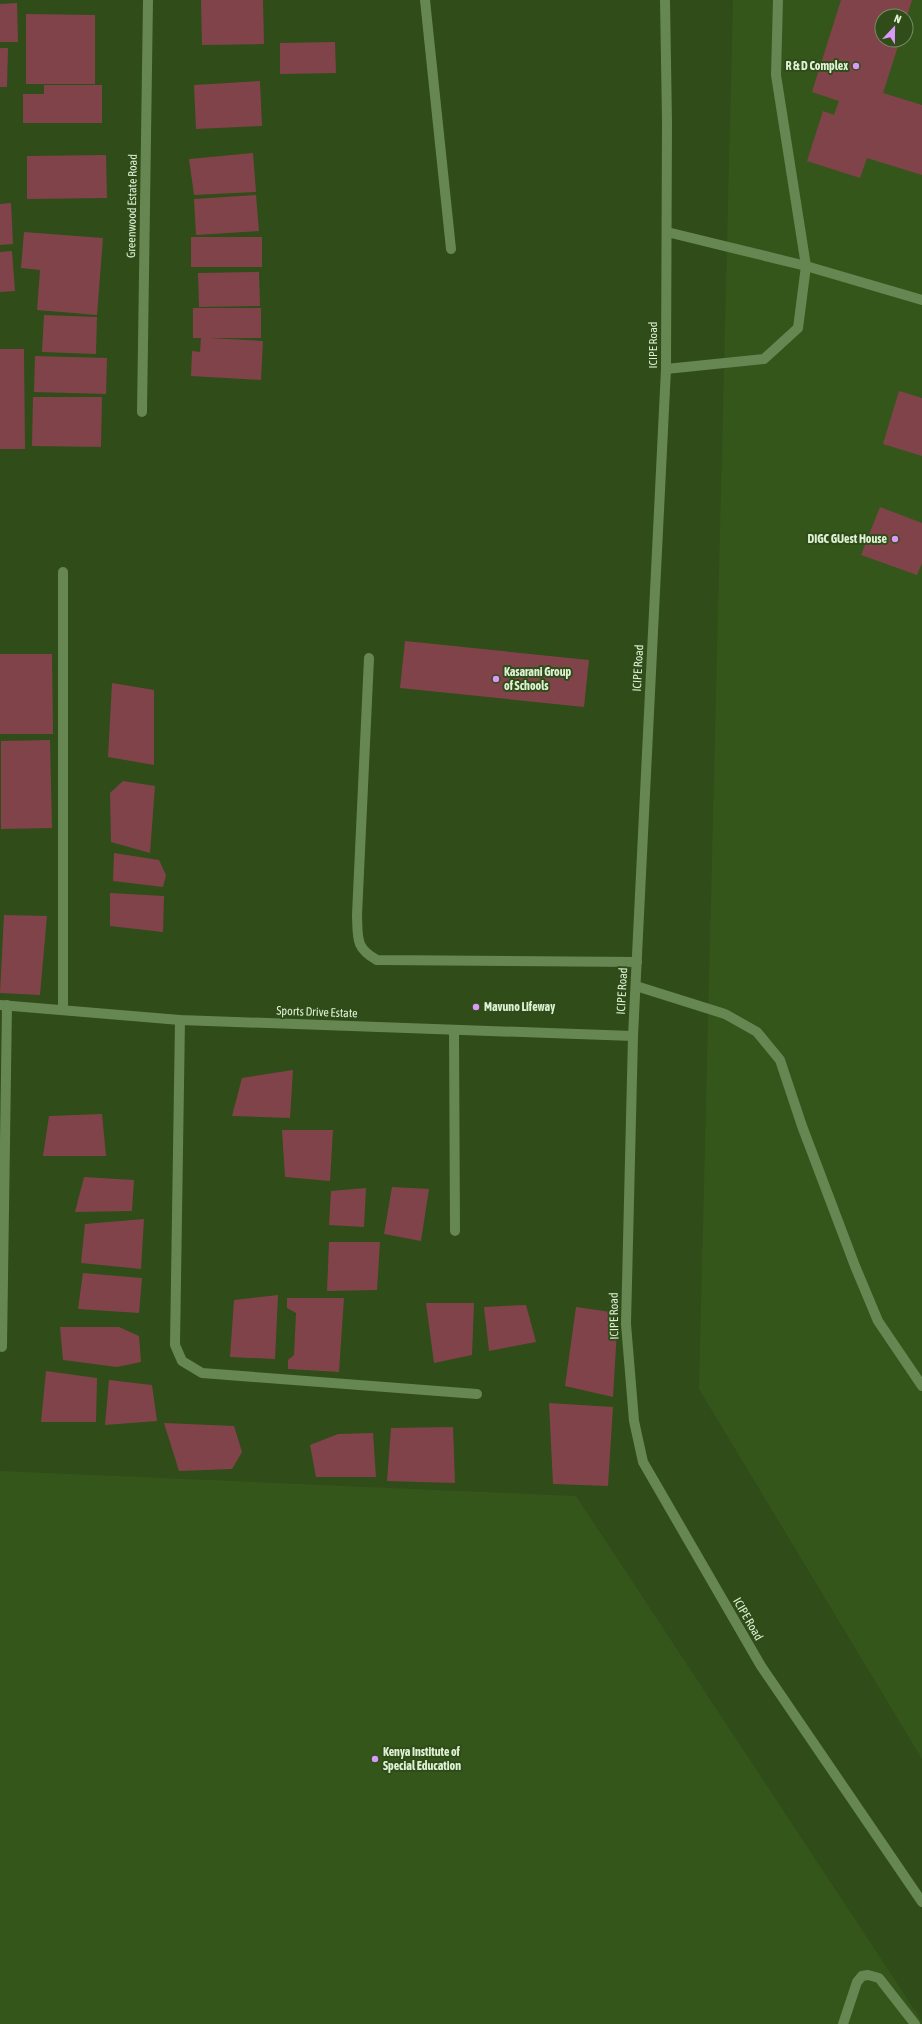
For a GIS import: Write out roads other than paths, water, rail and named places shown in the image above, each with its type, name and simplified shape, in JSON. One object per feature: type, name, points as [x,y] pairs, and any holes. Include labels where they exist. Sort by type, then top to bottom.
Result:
[{"type":"street","name":"Greenwood Estate Road","points":[[142,412],[148,0]]},
{"type":"street","points":[[424,0],[451,250]]},
{"type":"street","name":"ICIPE Road","points":[[665,0],[667,122],[666,369],[633,1036],[626,1324],[634,1421],[643,1462],[761,1666],[922,1902]]},
{"type":"street","points":[[666,369],[764,359],[798,328],[806,266],[776,75],[778,0]]},
{"type":"street","points":[[666,232],[806,266],[922,300]]},
{"type":"street","points":[[63,572],[63,1010]]},
{"type":"street","points":[[369,658],[357,915],[358,938],[364,953],[377,960],[637,962]]},
{"type":"street","points":[[636,986],[725,1014],[757,1032],[780,1060],[808,1141],[855,1266],[878,1321],[922,1386]]},
{"type":"street","points":[[2,1347],[4,1005]]},
{"type":"street","name":"Sports Drive Estate","points":[[4,1005],[180,1020],[633,1036]]},
{"type":"street","points":[[180,1020],[175,1345],[182,1361],[202,1373],[477,1394]]},
{"type":"street","points":[[454,1030],[455,1232]]},
{"type":"street","points":[[843,2024],[857,1982],[862,1976],[868,1974],[879,1978],[914,2024]]},
{"type":"place","name":"R & D Complex","points":[[856,66]]},
{"type":"place","name":"DIGC GUest House","points":[[895,539]]},
{"type":"place","name":"Kasarani Group of Schools","points":[[496,679]]},
{"type":"place","name":"Mavuno Lifeway","points":[[476,1007]]},
{"type":"place","name":"Kenya Institute of Special Education","points":[[375,1759]]}]
